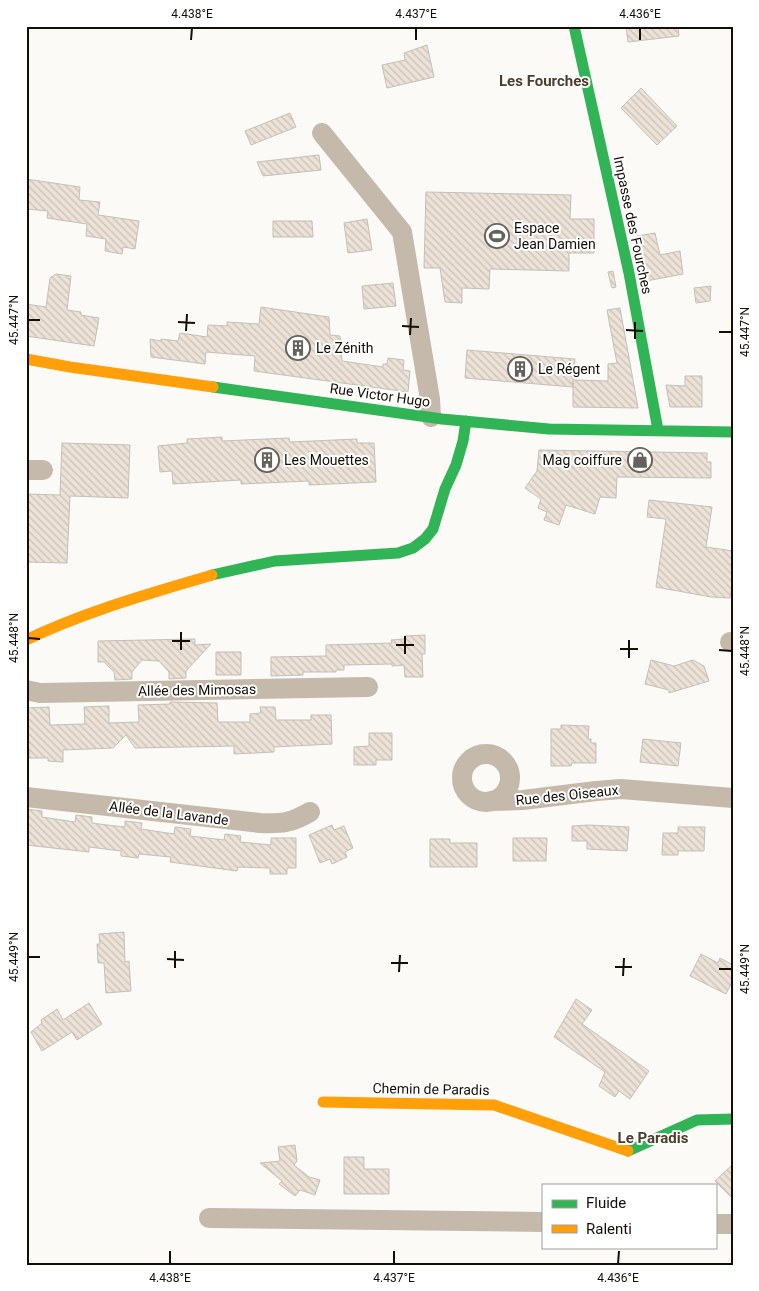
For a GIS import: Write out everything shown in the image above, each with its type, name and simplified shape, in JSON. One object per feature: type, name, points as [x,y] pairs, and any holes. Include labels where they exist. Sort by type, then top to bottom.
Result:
[{"type":"street","name":"Impasse des Fourches","points":[[574,26],[629,273],[658,430]]},
{"type":"street","points":[[322,133],[402,232],[430,399],[431,417]]},
{"type":"street","name":"Rue Victor Hugo","points":[[26,359],[70,367],[466,421],[549,429],[733,432]]},
{"type":"street","points":[[26,640],[55,626],[107,606],[214,574],[275,561],[398,553],[413,548],[432,529],[445,488],[456,464],[463,441],[466,421]]},
{"type":"street","name":"Allée des Mimosas","points":[[26,690],[40,693],[368,687]]},
{"type":"street","name":"Rue des Oiseaux","points":[[491,801],[523,800],[621,789],[733,798]]},
{"type":"street","name":"Allée de la Lavande","points":[[26,797],[260,823],[283,824],[297,820],[310,812]]},
{"type":"street","name":"Chemin de Paradis","points":[[324,1102],[494,1105],[630,1152],[697,1120],[733,1119]]},
{"type":"street","points":[[209,1218],[542,1222]]},
{"type":"street","points":[[716,1224],[733,1224]]},
{"type":"building","points":[[626,26],[678,26],[679,36],[628,42]]},
{"type":"building","points":[[427,45],[434,77],[387,88],[382,65],[405,60],[404,53]]},
{"type":"building","points":[[641,88],[677,126],[657,145],[621,108]]},
{"type":"building","points":[[290,113],[296,127],[251,145],[245,131]]},
{"type":"building","points":[[319,155],[321,170],[263,176],[257,162]]},
{"type":"building","points":[[26,179],[80,187],[79,200],[100,202],[98,215],[139,221],[135,249],[123,247],[122,254],[105,251],[106,239],[86,236],[87,224],[47,218],[48,211],[26,209]]},
{"type":"building","name":"Espace Jean Damien","points":[[426,192],[571,195],[570,219],[594,219],[594,253],[569,253],[569,271],[490,269],[489,289],[462,288],[462,303],[445,302],[440,268],[424,268]]},
{"type":"building","points":[[367,219],[372,250],[348,253],[344,223]]},
{"type":"building","points":[[273,221],[312,221],[313,237],[273,237]]},
{"type":"building","points":[[655,233],[660,255],[680,251],[683,274],[646,281],[637,236]]},
{"type":"building","points":[[613,271],[616,287],[612,288],[608,272]]},
{"type":"building","points":[[56,274],[71,276],[67,310],[99,318],[94,346],[26,336],[26,304],[46,307],[50,278]]},
{"type":"building","points":[[393,283],[396,306],[364,309],[362,286]]},
{"type":"building","points":[[711,286],[710,301],[696,303],[694,288]]},
{"type":"building","points":[[261,307],[329,317],[330,335],[340,336],[342,361],[383,367],[383,364],[387,364],[388,358],[404,360],[403,370],[410,371],[408,392],[254,371],[255,356],[206,352],[205,364],[151,357],[150,339],[178,341],[180,333],[207,337],[208,325],[227,326],[227,322],[259,324]]},
{"type":"building","points":[[620,308],[638,408],[573,407],[573,387],[465,378],[467,350],[575,359],[573,380],[608,381],[608,364],[617,363],[607,310]]},
{"type":"building","points":[[685,376],[702,376],[702,407],[670,407],[666,385],[685,386]]},
{"type":"building","name":"Les Mouettes","points":[[222,437],[222,441],[289,438],[290,442],[357,439],[357,443],[374,443],[376,482],[309,485],[309,481],[241,484],[241,480],[173,484],[172,471],[160,472],[158,446],[187,443],[187,439]]},
{"type":"building","points":[[62,443],[130,445],[128,498],[70,496],[67,563],[26,562],[26,494],[60,495]]},
{"type":"building","points":[[539,450],[707,453],[707,462],[711,462],[711,478],[617,477],[616,498],[600,497],[595,514],[566,505],[559,525],[544,520],[547,512],[538,508],[541,499],[525,488],[537,471]]},
{"type":"building","points":[[649,500],[712,507],[706,547],[733,551],[733,580],[730,598],[711,597],[656,587],[666,519],[647,517]]},
{"type":"building","points":[[425,635],[425,654],[422,654],[423,677],[405,677],[404,665],[392,666],[392,664],[344,665],[344,670],[336,670],[336,672],[303,672],[303,675],[271,676],[271,657],[326,656],[326,645],[392,643],[391,640],[405,639],[405,636]]},
{"type":"building","points":[[195,639],[195,645],[211,644],[186,671],[186,678],[169,679],[169,672],[159,661],[142,660],[132,672],[132,679],[115,680],[114,672],[104,662],[98,662],[98,641]]},
{"type":"building","points":[[216,652],[241,652],[241,675],[216,675]]},
{"type":"building","points":[[651,660],[674,666],[693,660],[704,666],[709,681],[669,693],[669,690],[645,684]]},
{"type":"building","points":[[170,702],[217,703],[218,722],[250,722],[250,714],[261,713],[260,707],[275,707],[276,720],[311,720],[311,715],[331,715],[332,744],[274,747],[274,752],[234,754],[234,746],[135,748],[126,735],[113,748],[63,750],[63,762],[48,761],[48,758],[29,758],[29,750],[26,750],[26,708],[49,707],[50,725],[85,724],[84,707],[109,706],[109,723],[139,722],[138,705],[170,704]]},
{"type":"building","points":[[561,725],[589,726],[588,739],[591,739],[591,743],[596,743],[596,763],[572,763],[571,766],[551,766],[551,729],[561,729]]},
{"type":"building","points":[[369,733],[392,733],[392,760],[376,760],[376,765],[354,765],[354,747],[369,746]]},
{"type":"building","points":[[643,739],[681,743],[678,766],[640,762]]},
{"type":"building","points":[[26,809],[42,811],[42,817],[75,822],[76,815],[92,817],[92,823],[125,827],[125,821],[142,823],[141,829],[174,834],[175,827],[191,829],[190,836],[224,840],[225,834],[241,836],[240,842],[271,845],[271,838],[296,838],[296,868],[287,868],[287,874],[270,874],[270,868],[238,867],[237,871],[170,862],[171,857],[139,854],[138,858],[121,856],[121,851],[89,847],[89,852],[26,845]]},
{"type":"building","points":[[332,825],[334,830],[344,826],[353,848],[345,852],[347,857],[332,864],[330,859],[320,863],[309,835]]},
{"type":"building","points":[[572,826],[629,827],[627,851],[587,849],[587,841],[572,841]]},
{"type":"building","points":[[678,827],[705,827],[704,851],[678,851],[678,855],[662,855],[663,833],[678,833]]},
{"type":"building","points":[[513,838],[547,838],[546,861],[513,861]]},
{"type":"building","points":[[430,839],[450,839],[450,843],[477,843],[477,867],[430,867]]},
{"type":"building","points":[[124,932],[125,962],[129,961],[131,991],[106,993],[104,963],[98,963],[97,944],[100,944],[99,934]]},
{"type":"building","points":[[701,954],[718,963],[720,958],[733,965],[733,980],[726,994],[690,976]]},
{"type":"building","points":[[576,999],[592,1010],[582,1024],[649,1071],[630,1099],[619,1091],[615,1097],[599,1086],[605,1072],[554,1037]]},
{"type":"building","points":[[89,1003],[102,1024],[77,1040],[72,1032],[42,1051],[31,1032],[42,1023],[41,1020],[57,1009],[63,1020]]},
{"type":"building","points":[[295,1145],[297,1161],[294,1165],[309,1177],[320,1180],[315,1195],[300,1190],[295,1196],[279,1184],[282,1181],[260,1163],[280,1161],[278,1147]]},
{"type":"building","points":[[344,1157],[364,1157],[364,1169],[389,1169],[389,1194],[344,1194]]},
{"type":"building","points":[[733,1164],[733,1199],[715,1181]]},
{"type":"traffic: fast","points":[[574,26],[629,273],[658,430]]},
{"type":"traffic: fast","points":[[213,387],[442,419],[549,429],[733,432]]},
{"type":"traffic: fast","points":[[212,575],[275,561],[398,553],[413,548],[425,539],[433,529],[445,489],[456,465],[463,441],[466,421]]},
{"type":"traffic: fast","points":[[628,1151],[697,1120],[733,1119]]},
{"type":"traffic: slow","points":[[26,359],[213,387]]},
{"type":"traffic: slow","points":[[26,640],[72,620],[141,596],[212,575]]},
{"type":"traffic: slow","points":[[323,1102],[494,1105],[628,1151]]},
{"type":"place","name":"Espace Jean Damien","points":[[497,236]]},
{"type":"place","name":"Le Zénith","points":[[298,348]]},
{"type":"place","name":"Le Régent","points":[[520,369]]},
{"type":"place","name":"Les Mouettes","points":[[267,460]]},
{"type":"place","name":"Mag coiffure","points":[[640,460]]},
{"type":"district","name":"Les Fourches","points":[[544,81]]},
{"type":"district","name":"Le Paradis","points":[[653,1138]]}]
